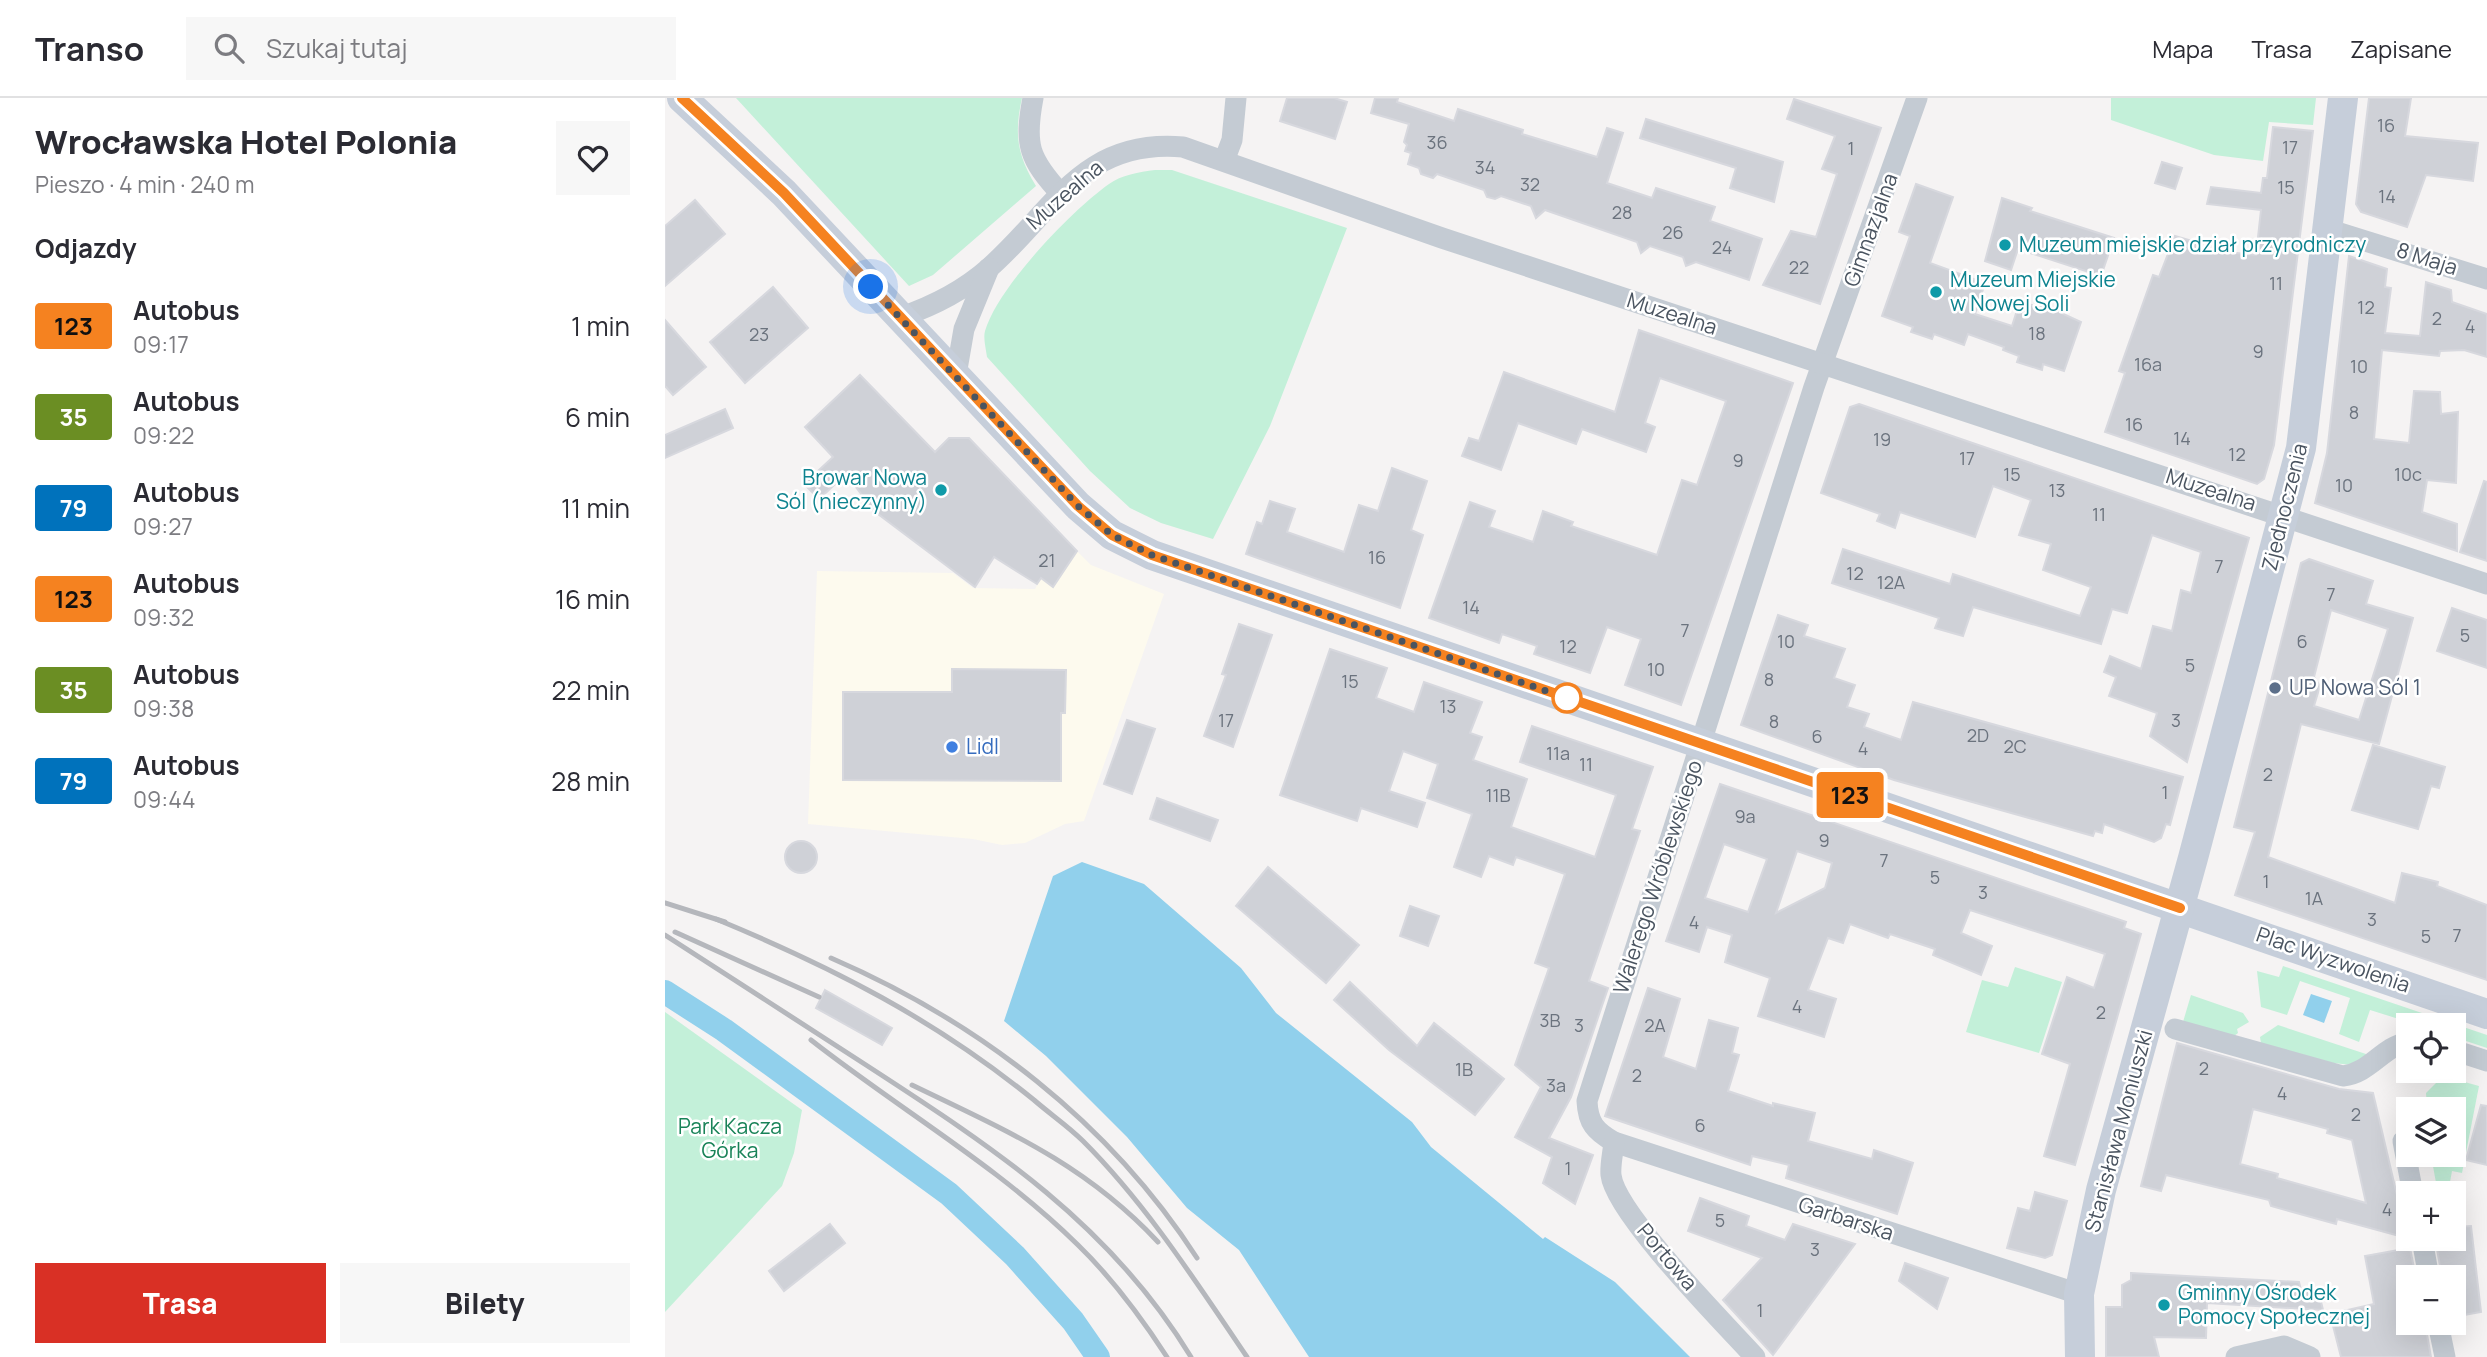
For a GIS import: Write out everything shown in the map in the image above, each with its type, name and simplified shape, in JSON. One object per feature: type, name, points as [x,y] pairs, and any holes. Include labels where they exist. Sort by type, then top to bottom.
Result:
[{"type":"street","name":"Plac Wyzwolenia","points":[[682,98],[784,193],[1078,506],[1112,535],[1152,555],[2487,1014]]},
{"type":"street","points":[[1033,98],[1028,147],[1036,167],[1061,194]]},
{"type":"street","points":[[1224,161],[1232,140],[1236,98]]},
{"type":"street","name":"Gimnazjalna","points":[[1823,362],[1917,98]]},
{"type":"street","name":"Zjednoczenia","points":[[2180,908],[2301,448],[2343,98]]},
{"type":"street","name":"Muzealna","points":[[901,317],[937,305],[989,268],[1061,194],[1100,162],[1118,152],[1161,145],[1183,147],[1442,238],[2487,584]]},
{"type":"street","name":"8 Maja","points":[[2327,229],[2487,279]]},
{"type":"street","points":[[956,375],[964,329],[989,268]]},
{"type":"street","name":"Walerego Wróblewskiego","points":[[1614,1142],[1597,1132],[1587,1119],[1587,1101],[1823,362]]},
{"type":"street","name":"Stanisława Moniuszki","points":[[2080,1357],[2079,1294],[2101,1190],[2180,908]]},
{"type":"street","points":[[2175,1029],[2343,1076],[2357,1074],[2396,1045]]},
{"type":"street","points":[[2466,1054],[2487,1060]]},
{"type":"street","name":"Garbarska","points":[[1614,1142],[2079,1294]]},
{"type":"street","name":"Portowa","points":[[1614,1142],[1611,1176],[1621,1200],[1652,1241],[1755,1357]]},
{"type":"street","points":[[2440,1335],[2445,1357]]},
{"type":"street","points":[[2237,1357],[2284,1346],[2309,1357]]},
{"type":"shaded area","points":[[1077,551],[1091,565],[1164,594],[1084,821],[1065,824],[1025,843],[1002,845],[973,839],[808,824],[817,571],[953,573],[973,588],[1035,589],[1041,578],[1053,586]]},
{"type":"green space","points":[[736,98],[1022,98],[1018,123],[1019,144],[1036,186],[933,275],[909,286]]},
{"type":"green space","points":[[2111,98],[2316,98],[2313,125],[2269,122],[2263,161],[2214,155],[2111,120]]},
{"type":"green space","points":[[1172,170],[1347,228],[1270,426],[1213,539],[1161,523],[1130,508],[1090,471],[987,357],[985,347],[985,331],[1005,293],[1056,231],[1093,196],[1114,181],[1131,174]]},
{"type":"green space","points":[[2283,966],[2422,1013],[2396,1013],[2396,1018],[2370,1010],[2359,1042],[2339,1034],[2350,998],[2300,981],[2287,1015],[2261,1007],[2257,971],[2279,977]]},
{"type":"green space","points":[[2015,967],[2062,982],[2039,1053],[1966,1032],[1982,980],[2008,987]]},
{"type":"green space","points":[[2191,995],[2243,1013],[2249,1022],[2237,1029],[2238,1033],[2234,1036],[2183,1022]]},
{"type":"green space","name":"Park Kacza Górka","points":[[665,1012],[802,1110],[794,1153],[782,1186],[665,1312]]},
{"type":"green space","points":[[2278,1025],[2366,1054],[2362,1066],[2333,1063],[2261,1043],[2260,1037]]},
{"type":"green space","points":[[2466,1028],[2487,1035],[2487,1048],[2466,1041]]},
{"type":"green space","points":[[2466,1082],[2479,1086],[2466,1153],[2466,1097],[2426,1097],[2426,1093],[2436,1083]]},
{"type":"green space","points":[[2433,1167],[2463,1167],[2462,1173],[2452,1171],[2450,1181],[2436,1181]]},
{"type":"water","points":[[1082,862],[1144,884],[1241,968],[1276,1013],[1412,1122],[1431,1147],[1543,1239],[1545,1237],[1615,1282],[1690,1357],[1309,1357],[1239,1250],[1187,1208],[1127,1137],[1046,1056],[1004,1021],[1053,876]]},
{"type":"water","points":[[2311,994],[2332,1001],[2324,1023],[2303,1015]]},
{"type":"building","points":[[1287,98],[1334,98],[1347,102],[1335,139],[1280,121]]},
{"type":"building","points":[[1375,98],[1398,98],[1397,102],[1454,121],[1458,109],[1523,130],[1522,134],[1597,157],[1607,128],[1623,133],[1607,183],[1652,198],[1656,188],[1715,207],[1710,221],[1762,239],[1749,280],[1696,262],[1686,266],[1683,257],[1650,246],[1641,253],[1637,242],[1545,210],[1536,218],[1531,206],[1501,196],[1495,199],[1487,197],[1484,190],[1437,174],[1433,178],[1421,174],[1419,168],[1408,164],[1411,153],[1405,151],[1407,145],[1404,142],[1409,124],[1371,113]]},
{"type":"building","points":[[2369,98],[2411,98],[2405,136],[2478,143],[2473,181],[2426,175],[2407,227],[2361,212],[2356,204]]},
{"type":"building","points":[[1794,99],[1881,128],[1820,304],[1763,285],[1791,231],[1816,237],[1837,174],[1822,169],[1835,136],[1787,119]]},
{"type":"building","points":[[1646,119],[1783,162],[1774,202],[1730,188],[1736,168],[1640,138]]},
{"type":"building","points":[[2273,127],[2313,131],[2274,445],[2264,479],[2257,484],[2105,432],[2125,373],[2119,371],[2153,275],[2159,277],[2175,236],[2199,243],[2198,249],[2256,255],[2261,210],[2207,204],[2211,187],[2261,193],[2263,178],[2267,178]]},
{"type":"building","points":[[2162,162],[2182,168],[2175,189],[2155,183]]},
{"type":"building","points":[[1916,184],[1953,197],[1930,263],[1985,283],[1975,314],[2012,326],[2020,301],[2040,308],[2042,304],[2081,322],[2064,371],[2043,364],[2042,370],[2017,362],[2019,356],[2003,350],[2004,347],[1968,334],[1964,345],[1934,334],[1932,339],[1911,332],[1913,327],[1882,316],[1910,236],[1899,232]]},
{"type":"building","points":[[2002,198],[2032,208],[2030,211],[2114,238],[2101,276],[2018,249],[2011,270],[1985,261]]},
{"type":"building","points":[[695,200],[725,234],[665,286],[665,226]]},
{"type":"building","points":[[2349,256],[2387,269],[2385,287],[2391,288],[2385,333],[2420,336],[2426,282],[2451,290],[2452,302],[2487,314],[2487,357],[2464,350],[2440,351],[2439,356],[2382,350],[2374,439],[2409,443],[2414,391],[2440,392],[2441,414],[2458,412],[2456,483],[2427,480],[2422,512],[2457,524],[2457,551],[2315,503],[2327,453]]},
{"type":"building","points":[[773,287],[808,328],[745,383],[710,342]]},
{"type":"building","points":[[665,320],[706,367],[673,395],[665,386]]},
{"type":"building","points":[[1639,330],[1793,383],[1681,705],[1625,685],[1641,639],[1607,627],[1590,673],[1534,654],[1537,646],[1502,634],[1499,643],[1429,618],[1470,502],[1495,511],[1489,527],[1533,542],[1543,511],[1573,522],[1571,526],[1657,555],[1682,480],[1697,485],[1726,401],[1660,378],[1645,423],[1655,427],[1646,452],[1582,429],[1576,444],[1518,423],[1501,470],[1462,456],[1469,438],[1479,441],[1504,372],[1615,412]]},
{"type":"building","name":"Browar Nowa Sól (nieczynny)","points":[[860,375],[935,452],[949,438],[969,438],[1077,551],[1053,587],[1041,578],[1037,584],[994,557],[975,587],[874,511],[846,474],[819,499],[804,484],[833,457],[805,427]]},
{"type":"building","points":[[1859,404],[2249,538],[2187,762],[2150,736],[2157,713],[2109,696],[2116,677],[2104,672],[2110,656],[2141,669],[2153,626],[2172,631],[2181,590],[2191,593],[2201,552],[2152,535],[2127,613],[2112,609],[2101,644],[1973,607],[1963,636],[1935,628],[1939,618],[1832,583],[1843,549],[1950,584],[1953,574],[2080,616],[2091,587],[2043,570],[2051,544],[2019,535],[2031,500],[1993,486],[1975,537],[1900,512],[1895,528],[1877,521],[1880,514],[1821,493],[1850,407]]},
{"type":"building","points":[[725,409],[733,428],[665,458],[665,435]]},
{"type":"building","points":[[1392,468],[1427,481],[1411,530],[1423,535],[1400,608],[1246,554],[1257,522],[1262,524],[1270,501],[1295,509],[1287,532],[1344,552],[1359,505],[1378,511]]},
{"type":"building","points":[[2484,481],[2487,482],[2487,561],[2460,552]]},
{"type":"building","points":[[2309,559],[2373,581],[2366,604],[2413,618],[2379,744],[2301,724],[2268,857],[2395,903],[2402,873],[2438,882],[2437,886],[2487,905],[2487,980],[2235,895],[2255,832],[2234,827],[2301,563]],"holes":[[[2331,610],[2388,629],[2359,720],[2314,706],[2320,686],[2314,677]]]},
{"type":"building","points":[[2452,608],[2487,620],[2487,668],[2437,651]]},
{"type":"building","points":[[1778,615],[1808,625],[1804,636],[1845,649],[1834,678],[1855,685],[1847,707],[1869,714],[1864,727],[1901,740],[1913,702],[2183,777],[2170,825],[2166,824],[2161,838],[2154,842],[2104,824],[2102,833],[2095,831],[2093,836],[1894,780],[1741,725]]},
{"type":"building","points":[[1239,624],[1272,635],[1233,747],[1204,736],[1226,675],[1222,674]]},
{"type":"building","points":[[1330,649],[1387,668],[1376,698],[1414,712],[1424,682],[1482,702],[1470,733],[1482,737],[1473,760],[1527,779],[1511,827],[1595,857],[1616,795],[1520,762],[1532,726],[1653,767],[1632,829],[1640,831],[1589,981],[1608,988],[1571,1097],[1549,1138],[1593,1155],[1575,1204],[1543,1183],[1552,1157],[1515,1137],[1541,1087],[1515,1065],[1549,968],[1535,963],[1565,874],[1516,857],[1513,865],[1489,856],[1481,877],[1454,867],[1472,814],[1427,798],[1438,764],[1403,751],[1389,791],[1425,803],[1417,827],[1361,808],[1357,821],[1280,795]]},
{"type":"building","name":"Lidl","points":[[952,669],[1066,670],[1065,713],[1061,713],[1061,781],[843,780],[843,692],[952,692]]},
{"type":"building","points":[[1127,720],[1155,729],[1132,794],[1104,784]]},
{"type":"building","points":[[2373,745],[2445,767],[2439,788],[2431,786],[2418,829],[2352,810]]},
{"type":"building","points":[[1720,784],[2126,922],[2124,928],[2141,934],[2075,1165],[2044,1156],[2070,1064],[2042,1054],[2067,977],[2094,988],[2105,954],[1970,910],[1961,933],[1992,946],[1981,975],[1933,955],[1935,949],[1890,934],[1888,938],[1850,924],[1843,943],[1828,938],[1808,990],[1836,999],[1824,1037],[1758,1016],[1770,978],[1725,962],[1732,935],[1707,927],[1699,952],[1666,941]],"holes":[[[1724,844],[1767,859],[1748,912],[1705,898]],[[1797,851],[1832,863],[1825,888],[1776,913]]]},
{"type":"building","points":[[1157,798],[1218,820],[1210,841],[1150,819]]},
{"type":"building","points":[[801,841],[812,846],[817,857],[812,868],[801,873],[790,868],[785,857],[790,846]]},
{"type":"building","points":[[1268,867],[1359,945],[1326,983],[1236,906]]},
{"type":"building","points":[[1410,906],[1439,916],[1428,946],[1400,936]]},
{"type":"building","points":[[1350,982],[1417,1046],[1434,1023],[1504,1079],[1475,1115],[1389,1050],[1334,1000]]},
{"type":"building","points":[[1648,988],[1680,999],[1663,1057],[1696,1069],[1709,1020],[1738,1028],[1732,1053],[1739,1055],[1728,1091],[1773,1106],[1773,1103],[1815,1113],[1808,1141],[1872,1159],[1874,1150],[1913,1163],[1897,1214],[1786,1178],[1789,1165],[1752,1156],[1750,1165],[1605,1116]]},
{"type":"building","points":[[825,990],[892,1028],[882,1045],[816,1008]]},
{"type":"building","points":[[2177,1043],[2339,1089],[2373,1093],[2396,1191],[2396,1235],[2337,1219],[2336,1224],[2271,1206],[2269,1200],[2166,1175],[2161,1191],[2141,1186]],"holes":[[[2253,1109],[2328,1129],[2327,1133],[2352,1140],[2366,1203],[2277,1178],[2278,1174],[2240,1164]]]},
{"type":"building","points":[[2481,1105],[2487,1106],[2487,1165],[2466,1160]]},
{"type":"building","points":[[2035,1192],[2067,1201],[2052,1255],[2045,1258],[2007,1248],[2018,1208],[2030,1211]]},
{"type":"building","points":[[1700,1198],[1749,1216],[1746,1226],[1785,1240],[1793,1224],[1855,1244],[1773,1355],[1723,1300],[1762,1258],[1688,1231]]},
{"type":"building","points":[[830,1224],[845,1243],[784,1291],[769,1271]]},
{"type":"building","points":[[2466,1226],[2471,1226],[2481,1312],[2466,1315],[2466,1265],[2440,1265],[2437,1251],[2466,1251]]},
{"type":"building","points":[[2411,1251],[2413,1265],[2396,1265],[2396,1335],[2427,1335],[2431,1357],[2341,1357],[2330,1314],[2374,1304],[2365,1256]]},
{"type":"building","points":[[1905,1263],[1948,1278],[1937,1309],[1899,1281]]},
{"type":"building","points":[[2131,1273],[2299,1282],[2301,1290],[2318,1289],[2323,1310],[2207,1303],[2206,1338],[2154,1337],[2159,1357],[2106,1357],[2106,1307],[2122,1307],[2122,1285],[2131,1280]]},
{"type":"waterway","points":[[665,992],[724,1030],[949,1194],[1015,1256],[1073,1321],[1098,1357]]},
{"type":"railway","points":[[665,903],[725,922]]},
{"type":"railway","points":[[716,919],[842,976],[921,1020],[959,1044],[1065,1125],[1106,1166],[1150,1218],[1247,1357]]},
{"type":"railway","points":[[675,932],[819,997]]},
{"type":"railway","points":[[665,935],[959,1127],[1046,1192],[1124,1267],[1159,1310],[1191,1357]]},
{"type":"railway","points":[[831,958],[938,1013],[989,1045],[1037,1081],[1082,1120],[1123,1163],[1162,1209],[1197,1258]]},
{"type":"railway","points":[[811,1040],[982,1164],[1047,1216],[1114,1284],[1167,1357]]},
{"type":"railway","points":[[912,1085],[1012,1134],[1073,1170],[1102,1191],[1158,1242]]},
{"type":"bus line","name":"123","points":[[682,98],[784,193],[1078,506],[1112,535],[1152,555],[2180,908]]},
{"type":"place","name":"Muzeum miejskie dział przyrodniczy","points":[[2005,245]]},
{"type":"place","name":"Muzeum Miejskie w Nowej Soli","points":[[1936,292]]},
{"type":"place","name":"Browar Nowa Sól (nieczynny)","points":[[941,490]]},
{"type":"place","name":"UP Nowa Sól 1","points":[[2275,688]]},
{"type":"place","name":"Lidl","points":[[952,747]]},
{"type":"place","name":"Gminny Ośrodek Pomocy Społecznej","points":[[2164,1305]]},
{"type":"route","points":[[871,287],[1078,506],[1112,535],[1152,555],[1567,698]]}]
